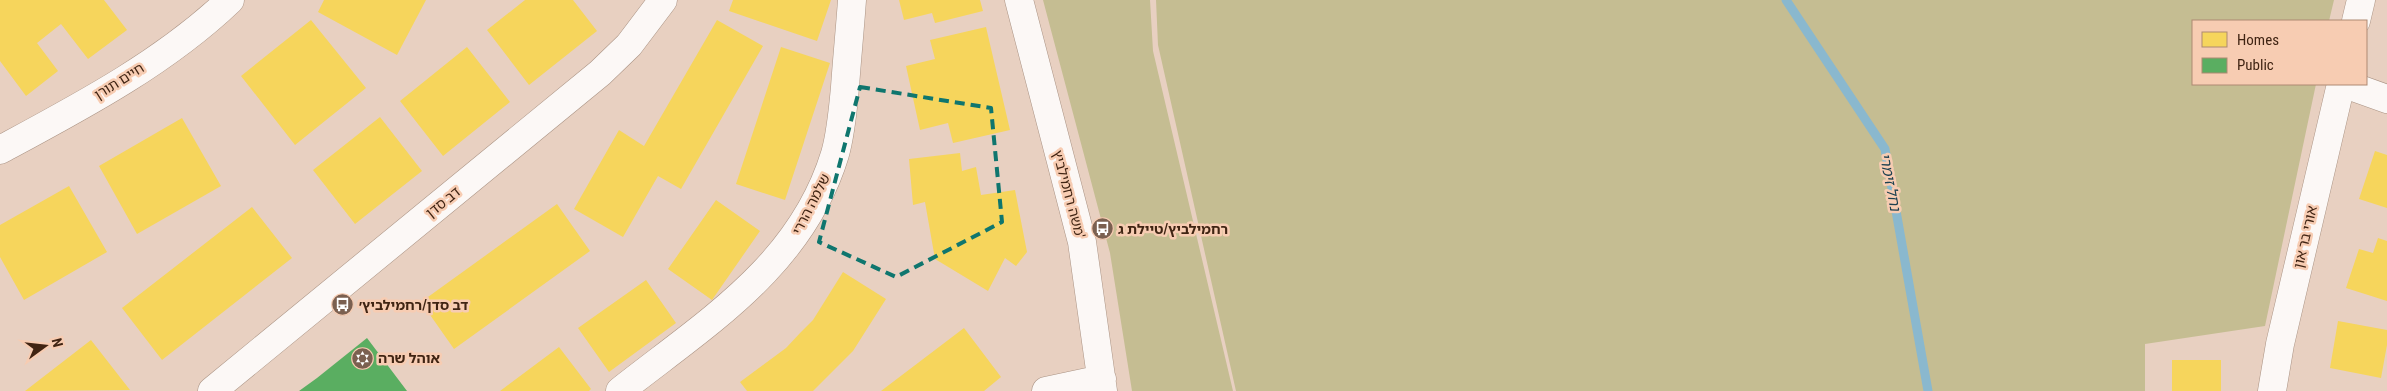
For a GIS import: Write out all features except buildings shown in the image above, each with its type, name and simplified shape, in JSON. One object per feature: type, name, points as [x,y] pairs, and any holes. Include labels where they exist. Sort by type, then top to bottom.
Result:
[{"type":"street","name":"חיים תורן","points":[[0,150],[125,78],[178,43],[230,0]]},
{"type":"street","name":"דב סדן","points":[[212,391],[600,73],[629,45],[663,0]]},
{"type":"street","name":"שלמה הררי","points":[[620,391],[738,298],[769,269],[791,243],[809,215],[835,154],[842,113],[852,0]]},
{"type":"street","name":"משה רחמילביץ'","points":[[1019,0],[1082,242],[1102,385]]},
{"type":"street","points":[[2356,20],[2361,0]]},
{"type":"street","name":"אורי בר און","points":[[2272,391],[2280,344],[2343,85]]},
{"type":"street","points":[[2346,85],[2387,99]]},
{"type":"street","points":[[1046,391],[1102,385]]},
{"type":"highlighted area","points":[[860,87],[991,108],[1002,222],[896,277],[819,242]]},
{"type":"shaded area","points":[[1043,0],[1150,0],[1153,51],[1233,391],[1132,391],[1110,253]]},
{"type":"shaded area","points":[[1156,0],[2334,0],[2329,20],[2192,20],[2192,85],[2316,85],[2265,326],[2145,344],[2145,391],[1236,391],[1158,45]]},
{"type":"waterway","name":"נחל זימרי","points":[[1786,0],[1885,149],[1928,391]]},
{"type":"place","name":"רחמילביץ/טיילת ג","points":[[1102,229]]},
{"type":"place","name":"דב סדן/רחמילביץ׳","points":[[343,305]]},
{"type":"place","name":"אוהל שרה","points":[[362,358]]}]
